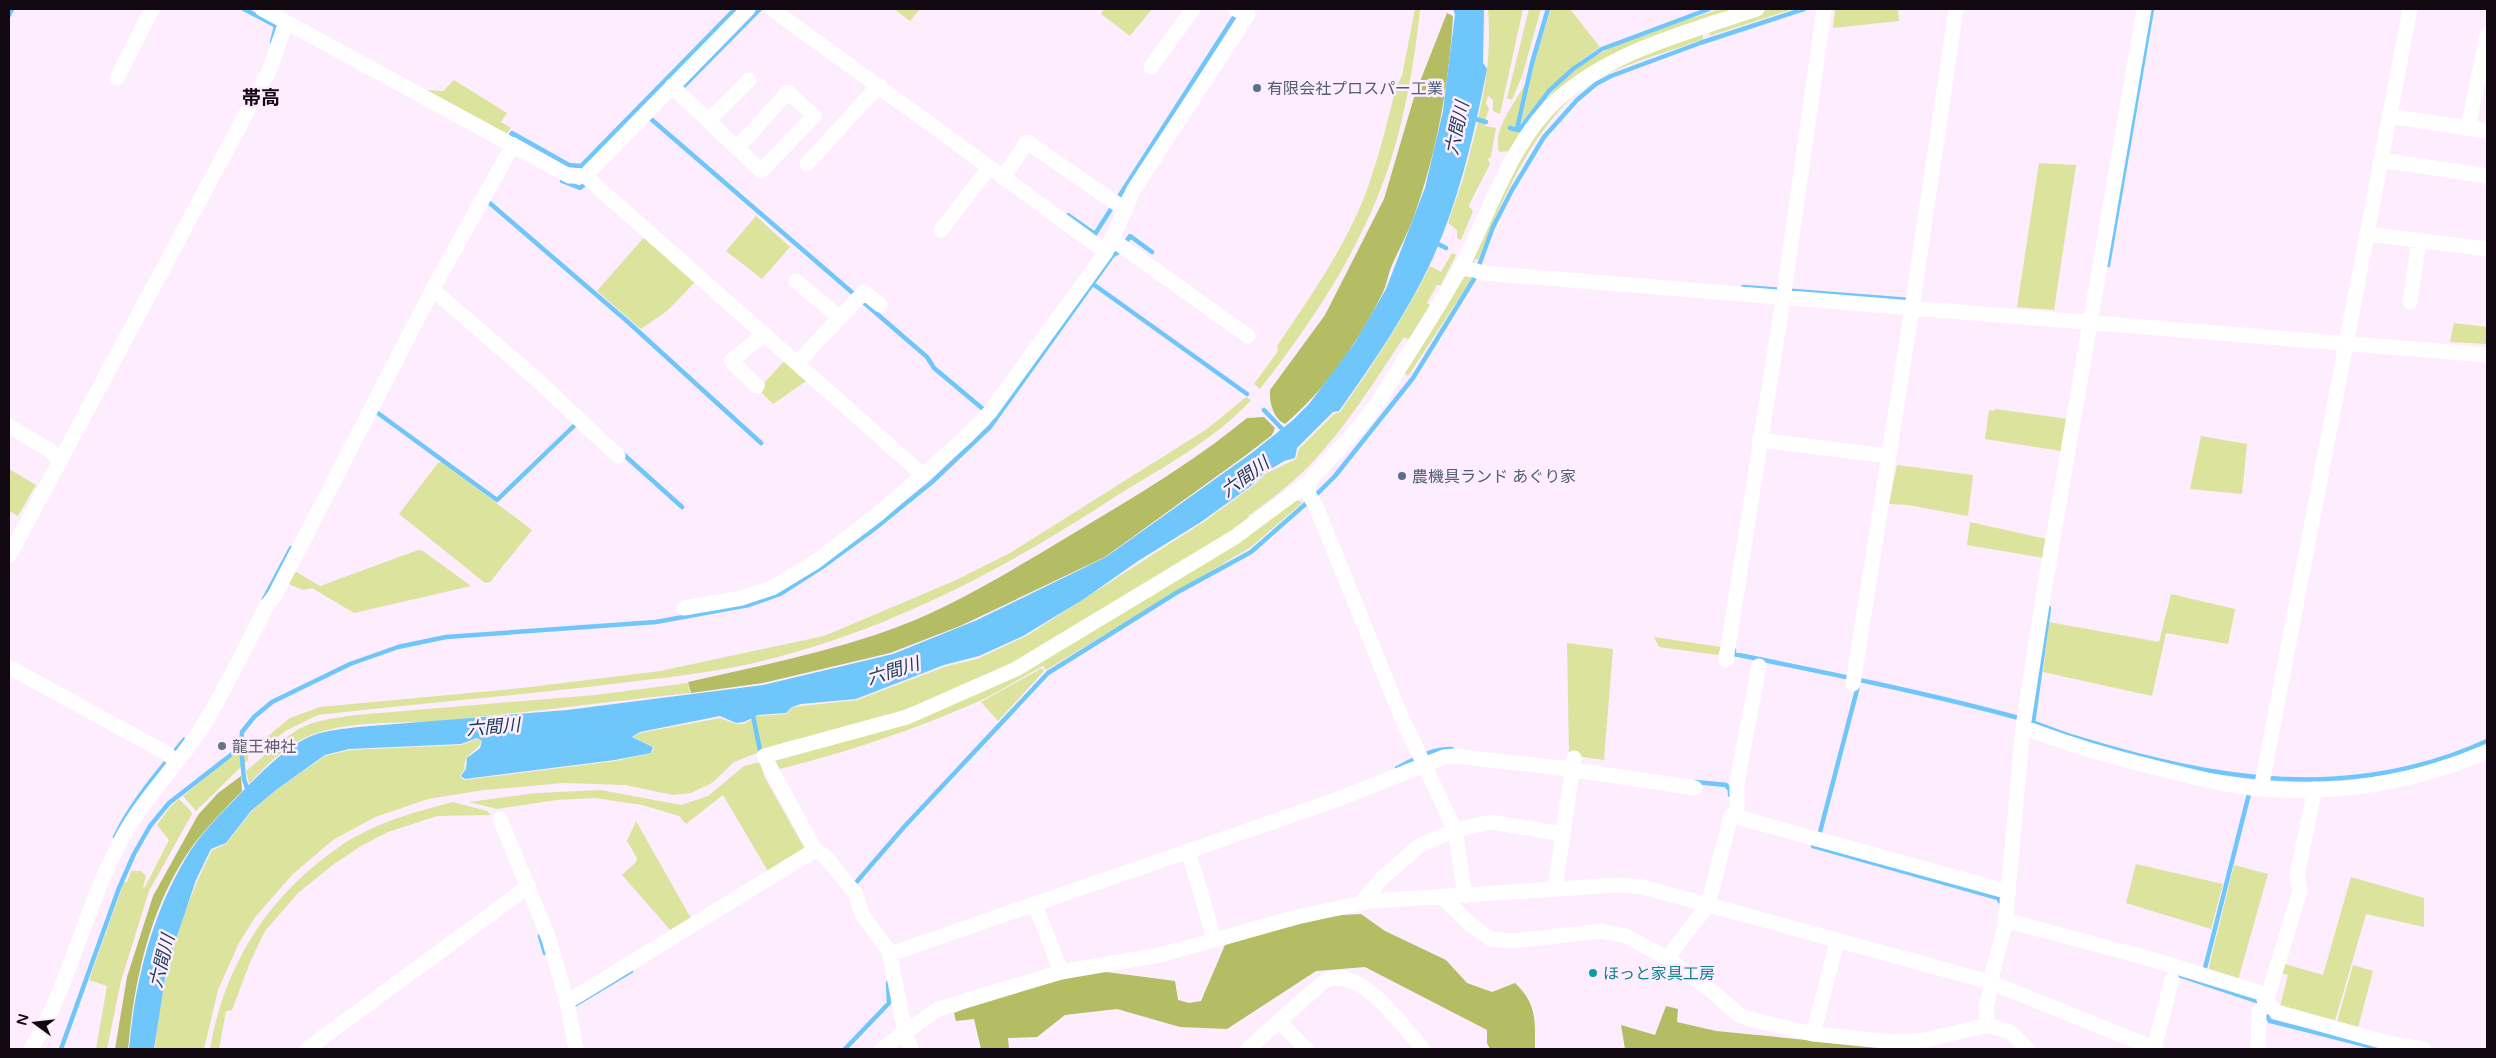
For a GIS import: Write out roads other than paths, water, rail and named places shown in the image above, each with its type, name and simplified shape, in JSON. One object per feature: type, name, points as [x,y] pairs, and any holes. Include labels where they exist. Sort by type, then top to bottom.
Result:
[{"type":"street","points":[[117,78],[152,9]]},
{"type":"street","points":[[263,9],[285,27],[508,147],[568,176],[589,179],[923,475]]},
{"type":"street","points":[[589,179],[677,90],[748,9]]},
{"type":"street","points":[[772,9],[989,168],[1006,174],[1110,246],[1248,336]]},
{"type":"street","points":[[1152,67],[1193,9]]},
{"type":"street","points":[[812,852],[764,756],[907,716],[1016,669],[1310,493],[1473,270],[1487,210],[1510,166],[1536,125],[1556,101],[1587,76],[1609,64],[1707,25],[1757,9]]},
{"type":"street","points":[[1726,660],[1764,441],[1786,295],[1824,9]]},
{"type":"street","points":[[1853,680],[1888,456],[1915,306],[1956,9]]},
{"type":"street","points":[[1988,1025],[1986,1006],[2005,920],[2009,892],[2024,722],[2045,585],[2094,321],[2144,9]]},
{"type":"street","points":[[2257,785],[2371,234],[2393,116],[2410,9]]},
{"type":"street","points":[[684,608],[742,598],[772,588],[815,562],[877,515],[967,436],[990,412],[1110,246],[1119,205],[1134,189],[1244,11]]},
{"type":"street","points":[[9,556],[57,457],[269,71],[285,27]]},
{"type":"street","points":[[2468,128],[2487,35]]},
{"type":"street","points":[[708,121],[748,80]]},
{"type":"street","points":[[808,164],[879,86]]},
{"type":"street","points":[[677,90],[708,121],[761,171],[814,116],[788,92],[737,148]]},
{"type":"street","points":[[2393,116],[2487,131]]},
{"type":"street","points":[[1006,174],[1027,142],[1119,205]]},
{"type":"street","points":[[31,1049],[56,1004],[104,876],[118,846],[172,757],[201,728],[266,607],[275,595],[508,147]]},
{"type":"street","points":[[2385,161],[2487,176]]},
{"type":"street","points":[[941,230],[989,168]]},
{"type":"street","points":[[2371,234],[2487,249]]},
{"type":"street","points":[[2410,302],[2418,241]]},
{"type":"street","points":[[1473,270],[2348,341],[2487,355]]},
{"type":"street","points":[[796,281],[840,318]]},
{"type":"street","points":[[433,290],[618,456]]},
{"type":"street","points":[[797,362],[864,292],[880,305]]},
{"type":"street","points":[[757,386],[731,361],[764,334]]},
{"type":"street","points":[[9,426],[57,457]]},
{"type":"street","points":[[1764,441],[1888,456]]},
{"type":"street","points":[[1310,493],[1421,759],[1455,830],[1465,896]]},
{"type":"street","points":[[1667,958],[1708,905],[1734,813],[1737,782],[1759,666]]},
{"type":"street","points":[[9,667],[172,757]]},
{"type":"street","points":[[2024,722],[2061,742],[2121,760],[2257,785],[2315,789],[2354,788],[2407,779],[2487,752]]},
{"type":"street","points":[[888,950],[1035,904],[1188,850],[1293,808],[1354,793],[1421,759],[1454,756],[1573,764],[1695,788]]},
{"type":"street","points":[[1555,889],[1573,764]]},
{"type":"street","points":[[2258,1049],[2263,1006],[2300,891],[2297,875],[2315,789]]},
{"type":"street","points":[[1734,813],[1741,818],[2009,892]]},
{"type":"street","points":[[500,819],[529,886],[549,939],[568,1006],[576,1049]]},
{"type":"street","points":[[1361,903],[1381,879],[1419,846],[1455,830],[1483,822],[1491,822],[1563,834]]},
{"type":"street","points":[[1188,850],[1214,938]]},
{"type":"street","points":[[568,1006],[812,852],[824,855],[855,893],[863,916],[888,950],[905,1032],[911,1049]]},
{"type":"street","points":[[882,1049],[938,1009],[1061,972],[1160,955],[1214,938],[1361,903],[1620,885],[1643,887],[1991,983],[2155,1049],[2172,980]]},
{"type":"street","points":[[307,1049],[529,886]]},
{"type":"street","points":[[1442,897],[1470,924],[1491,939],[1513,941],[1600,931],[1626,936],[1667,958],[1714,992],[1738,1014],[1748,1019],[1813,1034],[1910,1042],[1988,1025],[2010,1032],[2028,1049]]},
{"type":"street","points":[[1035,904],[1061,972]]},
{"type":"street","points":[[2005,920],[2204,975],[2261,993],[2263,1006]]},
{"type":"street","points":[[1813,1034],[1837,942]]},
{"type":"street","points":[[1248,1049],[1327,979],[1346,978],[1369,990],[1423,1049]]},
{"type":"street","points":[[2263,1006],[2277,1012],[2388,1043],[2424,1049]]},
{"type":"street","points":[[1280,1022],[1306,1049]]},
{"type":"water","name":"六間川","points":[[1453,9],[1484,9],[1483,63],[1487,69],[1471,143],[1450,215],[1421,282],[1388,338],[1339,411],[1333,412],[1297,448],[1295,458],[1284,461],[1264,473],[1251,486],[1201,522],[1138,561],[1084,599],[1023,636],[979,656],[944,665],[856,699],[801,704],[792,707],[786,713],[758,715],[744,722],[736,723],[720,716],[640,732],[632,737],[653,747],[651,753],[615,760],[465,779],[461,776],[466,769],[467,758],[480,748],[482,741],[477,738],[461,744],[349,749],[325,755],[276,790],[251,811],[226,843],[211,849],[196,880],[167,966],[154,1049],[129,1049],[140,975],[147,950],[163,903],[186,858],[210,826],[254,780],[273,762],[303,740],[325,732],[358,727],[567,710],[763,685],[893,654],[977,620],[1106,557],[1253,452],[1293,420],[1309,404],[1354,344],[1386,289],[1425,188],[1443,111],[1455,14]]},
{"type":"waterway","points":[[9,15],[12,9]]},
{"type":"waterway","points":[[244,9],[280,28]]},
{"type":"waterway","points":[[508,140],[512,133],[569,165],[581,166],[735,9]]},
{"type":"waterway","points":[[680,90],[760,9]]},
{"type":"waterway","points":[[1517,129],[1532,63],[1548,9]]},
{"type":"waterway","points":[[1510,128],[1519,130],[1549,91],[1573,69],[1602,49],[1709,9]]},
{"type":"waterway","points":[[853,886],[904,827],[1048,673],[1176,593],[1251,552],[1335,476],[1413,378],[1474,279],[1493,227],[1512,190],[1544,137],[1577,100],[1596,84],[1611,76],[1700,43],[1804,9]]},
{"type":"waterway","points":[[2108,265],[2152,9]]},
{"type":"waterway","points":[[1068,215],[1095,234],[1236,14]]},
{"type":"waterway","points":[[272,42],[276,26]]},
{"type":"waterway","name":"六間川","points":[[1472,118],[1486,122]]},
{"type":"waterway","points":[[651,119],[927,357],[934,368],[983,409]]},
{"type":"waterway","points":[[562,181],[580,188],[588,182]]},
{"type":"waterway","points":[[485,199],[628,322],[761,443]]},
{"type":"waterway","points":[[1126,242],[1130,236],[1152,252]]},
{"type":"waterway","points":[[1434,242],[1446,248]]},
{"type":"waterway","points":[[248,791],[244,779],[241,747],[242,732],[254,717],[272,702],[350,664],[398,647],[446,637],[656,622],[749,605],[780,594],[825,565],[873,530],[932,482],[990,427],[1113,255],[1119,252]]},
{"type":"waterway","points":[[1093,284],[1247,394]]},
{"type":"waterway","points":[[1743,287],[1910,300]]},
{"type":"waterway","points":[[1264,410],[1284,431]]},
{"type":"waterway","points":[[375,411],[497,500],[578,422]]},
{"type":"waterway","points":[[622,453],[682,507]]},
{"type":"waterway","points":[[264,599],[291,548]]},
{"type":"waterway","points":[[2033,723],[2049,608]]},
{"type":"waterway","points":[[1734,650],[1734,654],[1910,691],[2015,717],[2069,736],[2129,753],[2180,765],[2232,774],[2283,779],[2334,779],[2385,773],[2436,760],[2487,741]]},
{"type":"waterway","points":[[1819,836],[1858,686]]},
{"type":"waterway","points":[[752,711],[761,755]]},
{"type":"waterway","points":[[115,837],[129,811],[184,740]]},
{"type":"waterway","points":[[61,1049],[119,888],[134,854],[150,826],[169,803],[241,747]]},
{"type":"waterway","points":[[1397,768],[1430,752],[1452,749]]},
{"type":"waterway","points":[[1696,782],[1726,785],[1730,790],[1730,795]]},
{"type":"waterway","points":[[2204,972],[2250,790]]},
{"type":"waterway","points":[[1813,846],[1998,898],[2001,903]]},
{"type":"waterway","points":[[540,936],[545,953]]},
{"type":"waterway","points":[[571,1007],[631,971]]},
{"type":"waterway","points":[[2179,975],[2257,1001],[2260,1005]]},
{"type":"waterway","points":[[845,1049],[889,1003],[888,983]]},
{"type":"waterway","points":[[2264,1011],[2270,1021],[2381,1049]]},
{"type":"place","name":"有限会社プロスパー工業","points":[[1257,88]]},
{"type":"place","name":"農機具ランド あぐり家","points":[[1402,476]]},
{"type":"place","name":"龍王神社","points":[[222,746]]},
{"type":"place","name":"ほっと家具工房","points":[[1593,973]]},
{"type":"district","name":"帯高","points":[[261,97]]}]
